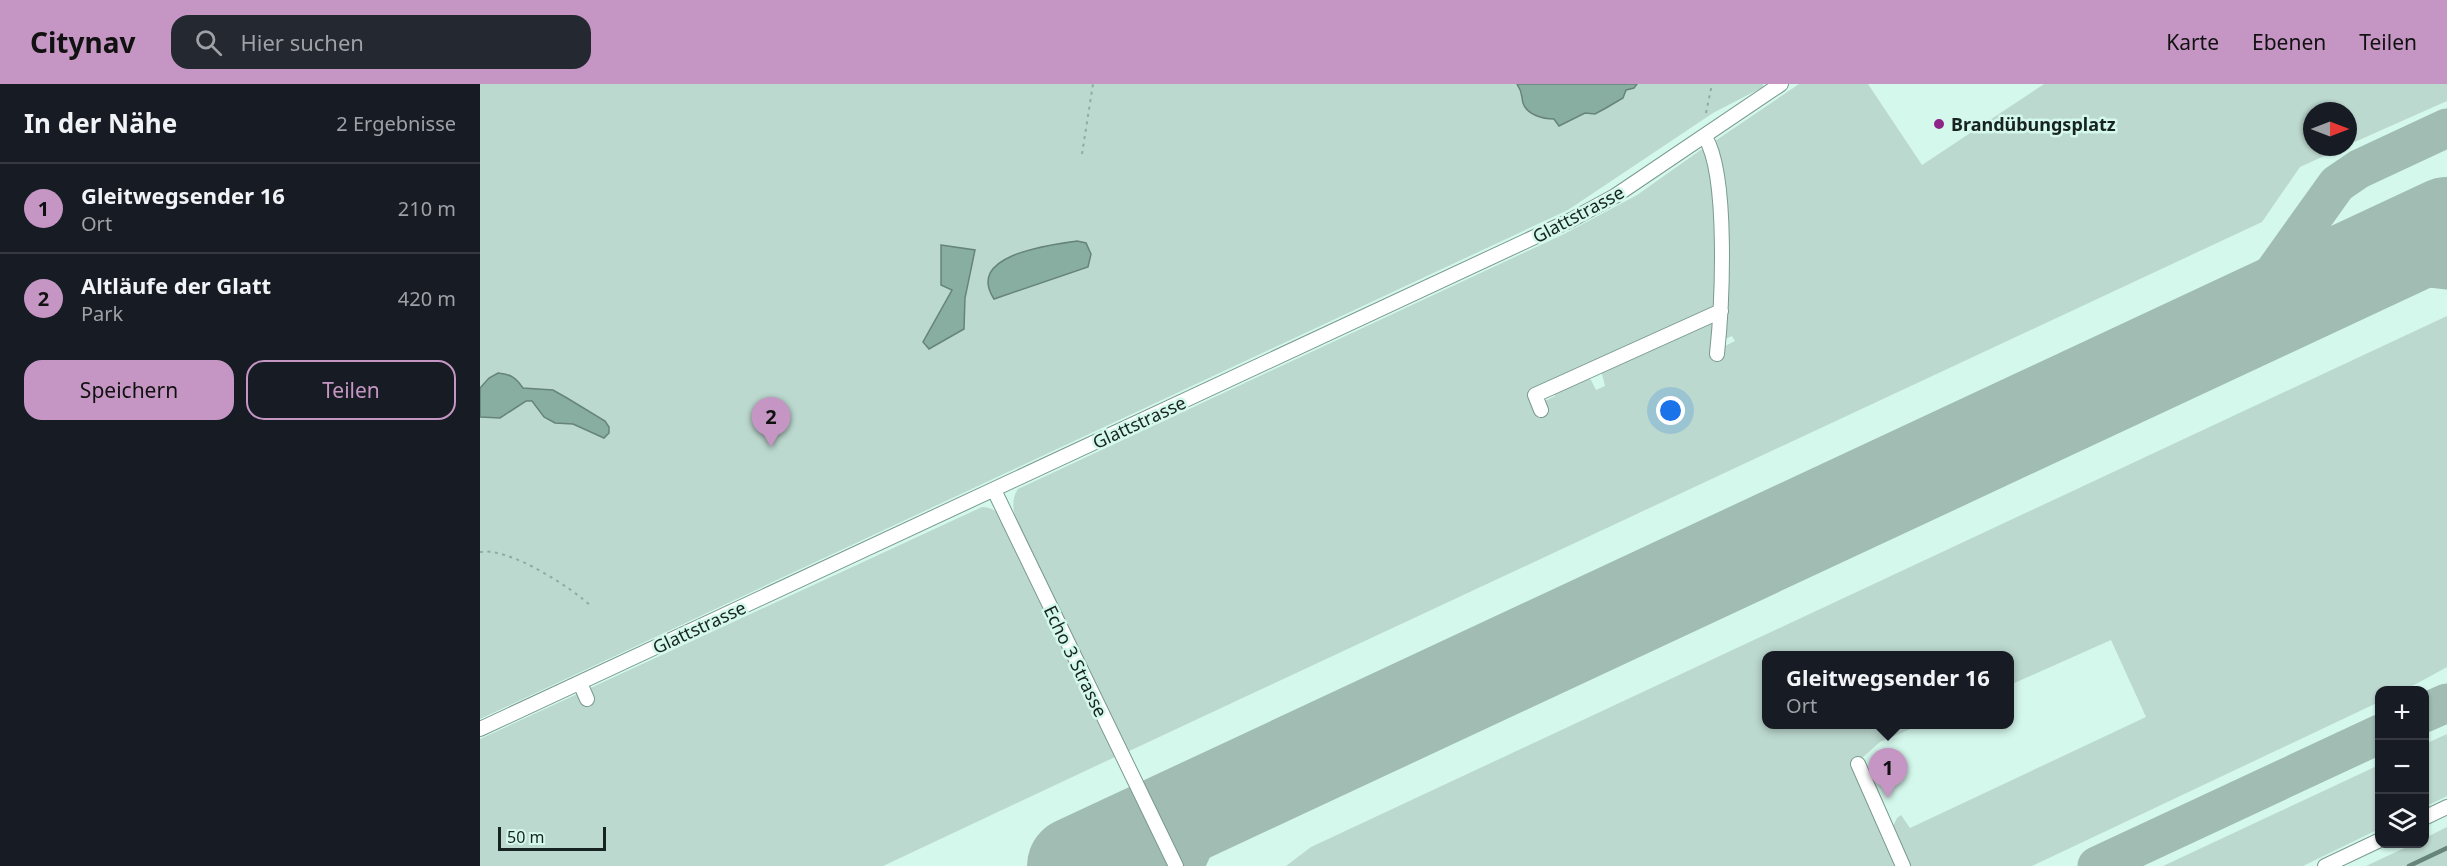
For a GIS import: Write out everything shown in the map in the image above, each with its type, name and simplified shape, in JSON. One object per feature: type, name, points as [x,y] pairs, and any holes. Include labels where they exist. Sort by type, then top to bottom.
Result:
[{"type":"lane","name":"Glattstrasse","points":[[480,729],[1571,220],[1615,196],[1781,84]]},
{"type":"lane","points":[[1705,137],[1713,154],[1720,212],[1722,347]]},
{"type":"lane","points":[[1541,410],[1535,395],[1721,311]]},
{"type":"lane","points":[[1595,368],[1601,382]]},
{"type":"lane","name":"Echo 3 Strasse","points":[[994,490],[1176,866]]},
{"type":"lane","points":[[580,683],[587,699]]},
{"type":"lane","points":[[1858,764],[1904,866]]},
{"type":"lane","points":[[2429,816],[2447,807]]},
{"type":"lane","points":[[2325,866],[2375,842]]},
{"type":"path","points":[[1082,154],[1093,84]]},
{"type":"path","points":[[1706,113],[1712,84]]},
{"type":"path","points":[[480,552],[496,552],[515,559],[570,588],[592,607]]},
{"type":"shaded area","points":[[480,84],[1763,84],[1763,87],[1713,113],[1568,210],[480,719]]},
{"type":"shaded area","points":[[1517,84],[1637,84],[1634,88],[1626,90],[1623,98],[1595,114],[1585,113],[1559,126],[1554,119],[1540,117],[1528,111]]},
{"type":"shaded area","points":[[1799,84],[1868,84],[1922,165],[2044,84],[2447,84],[2447,101],[2357,141],[2357,102],[2303,102],[2303,156],[2324,156],[2300,167],[2262,222],[1125,753],[1017,523],[1013,505],[1018,489],[1564,234],[1637,195],[1702,149],[1709,154],[1717,224],[1714,309],[1530,393],[1540,415],[1547,412],[1543,402],[1555,396],[1553,390],[1587,377],[1596,390],[1605,386],[1601,370],[1706,321],[1714,321],[1721,348],[1735,341],[1732,336],[1721,341],[1724,224],[1715,141]]},
{"type":"shaded area","points":[[1077,241],[1086,243],[1091,254],[1088,267],[994,299],[988,284],[991,272],[1000,262],[1031,250]]},
{"type":"shaded area","points":[[941,245],[975,250],[965,298],[964,329],[929,349],[923,342],[952,290],[941,285]]},
{"type":"shaded area","points":[[2447,316],[2447,667],[2412,686],[2375,686],[2375,704],[2032,866],[1907,866],[1892,828],[1901,815],[1910,828],[2146,717],[2111,640],[2014,683],[2014,651],[1762,651],[1762,729],[1911,729],[1880,742],[1853,766],[1899,866],[1286,866],[1311,847]]},
{"type":"shaded area","points":[[498,373],[513,377],[523,388],[553,390],[605,421],[609,427],[609,433],[604,438],[573,424],[555,423],[544,417],[532,401],[526,401],[500,418],[480,417],[480,388],[489,378]]},
{"type":"shaded area","points":[[982,507],[997,512],[1007,525],[1115,757],[883,866],[480,866],[480,739]]},
{"type":"shaded area","points":[[2447,734],[2447,796],[2429,805],[2429,794],[2429,742]]},
{"type":"shaded area","points":[[2375,767],[2375,831],[2303,866],[2163,866]]},
{"type":"shaded area","points":[[2447,827],[2447,866],[2366,866],[2404,848],[2429,848],[2429,836]]},
{"type":"waterway","points":[[2409,866],[2447,848]]},
{"type":"taxiway","points":[[2216,334],[2247,310],[2337,184],[2359,169],[2447,128]]},
{"type":"taxiway","points":[[2316,287],[2364,271],[2397,267],[2447,270]]},
{"type":"taxiway","points":[[2429,711],[2447,703]]},
{"type":"taxiway","points":[[2097,866],[2375,736]]},
{"type":"taxiway","points":[[1185,866],[1197,840],[1213,818],[1256,782]]},
{"type":"runway","points":[[1076,866],[2447,226]]},
{"type":"place","name":"Brandübungsplatz","points":[[1939,124]]},
{"type":"place","name":"Altläufe der Glatt","points":[[771,447]]},
{"type":"place","name":"Gleitwegsender 16","points":[[1888,798]]}]
